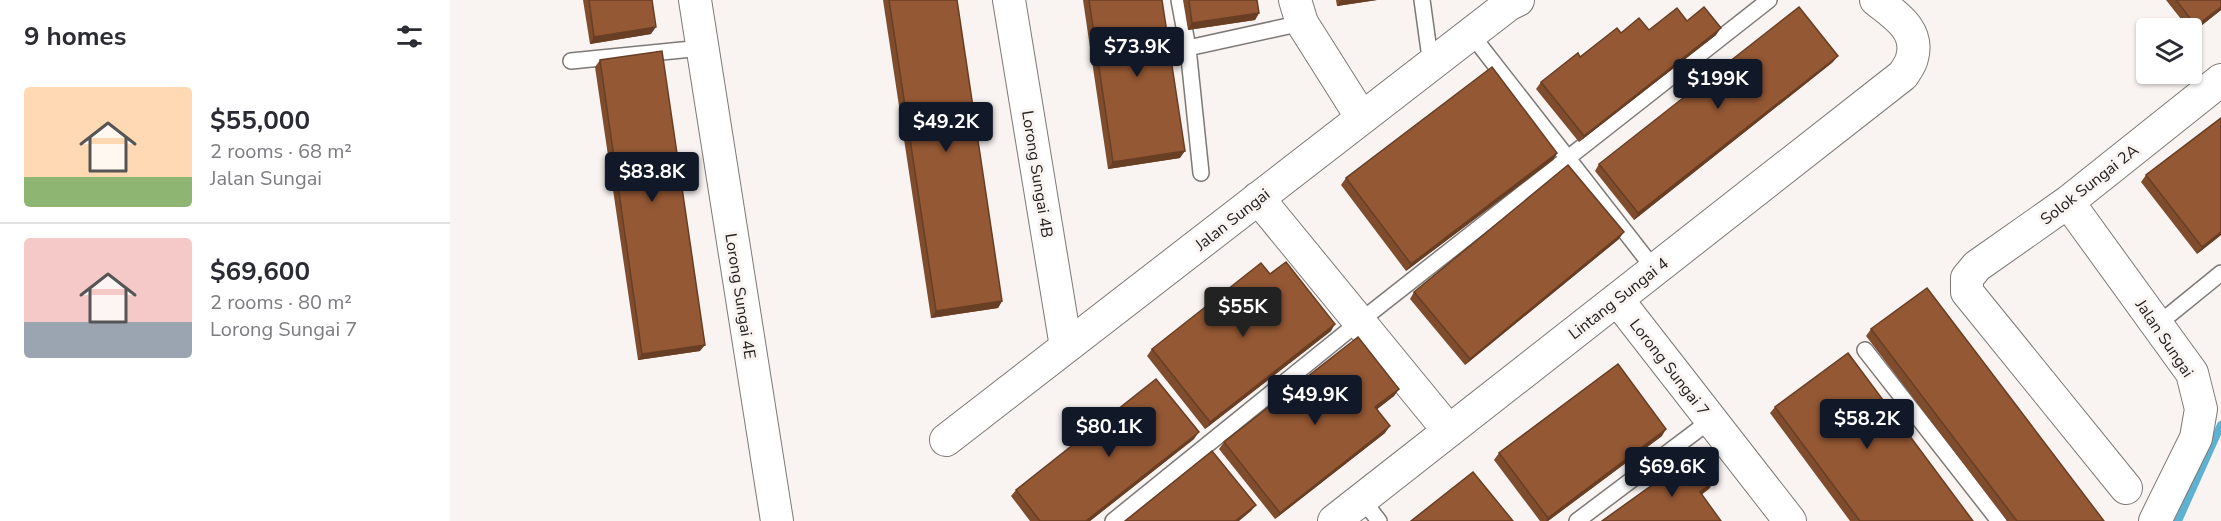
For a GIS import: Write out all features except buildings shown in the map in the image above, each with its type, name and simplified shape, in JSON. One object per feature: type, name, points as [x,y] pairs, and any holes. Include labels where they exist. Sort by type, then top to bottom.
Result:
[{"type":"street","name":"Lorong Sungai 4E","points":[[695,0],[777,521]]},
{"type":"street","name":"Lorong Sungai 4B","points":[[1009,0],[1066,347]]},
{"type":"street","name":"Jalan Sungai","points":[[946,440],[1508,5],[1518,0]]},
{"type":"street","name":"Lintang Sungai 4","points":[[1334,521],[1371,510],[1449,431],[1903,75],[1912,58],[1912,37],[1904,22],[1876,0]]},
{"type":"street","points":[[1298,11],[1362,118]]},
{"type":"street","name":"Solok Sungai 2A","points":[[2126,488],[1967,292],[1967,278],[1977,266],[2068,202],[2221,80]]},
{"type":"street","points":[[1258,198],[1449,431]]},
{"type":"street","name":"Jalan Sungai","points":[[2068,202],[2192,373],[2201,409],[2196,438],[2155,521]]},
{"type":"street","name":"Lorong Sungai 7","points":[[1617,299],[1790,521]]},
{"type":"lane","points":[[1179,0],[1188,48],[1202,173]]},
{"type":"lane","points":[[1422,0],[1431,65]]},
{"type":"lane","points":[[1113,521],[1359,322],[1769,0]]},
{"type":"lane","points":[[1188,48],[1298,11]]},
{"type":"lane","points":[[1471,34],[1655,270]]},
{"type":"lane","points":[[571,61],[702,48]]},
{"type":"lane","points":[[2157,325],[2221,273]]},
{"type":"lane","points":[[1865,350],[1999,521]]},
{"type":"lane","points":[[1577,521],[1711,420]]},
{"type":"waterway","points":[[2178,521],[2221,425]]}]
